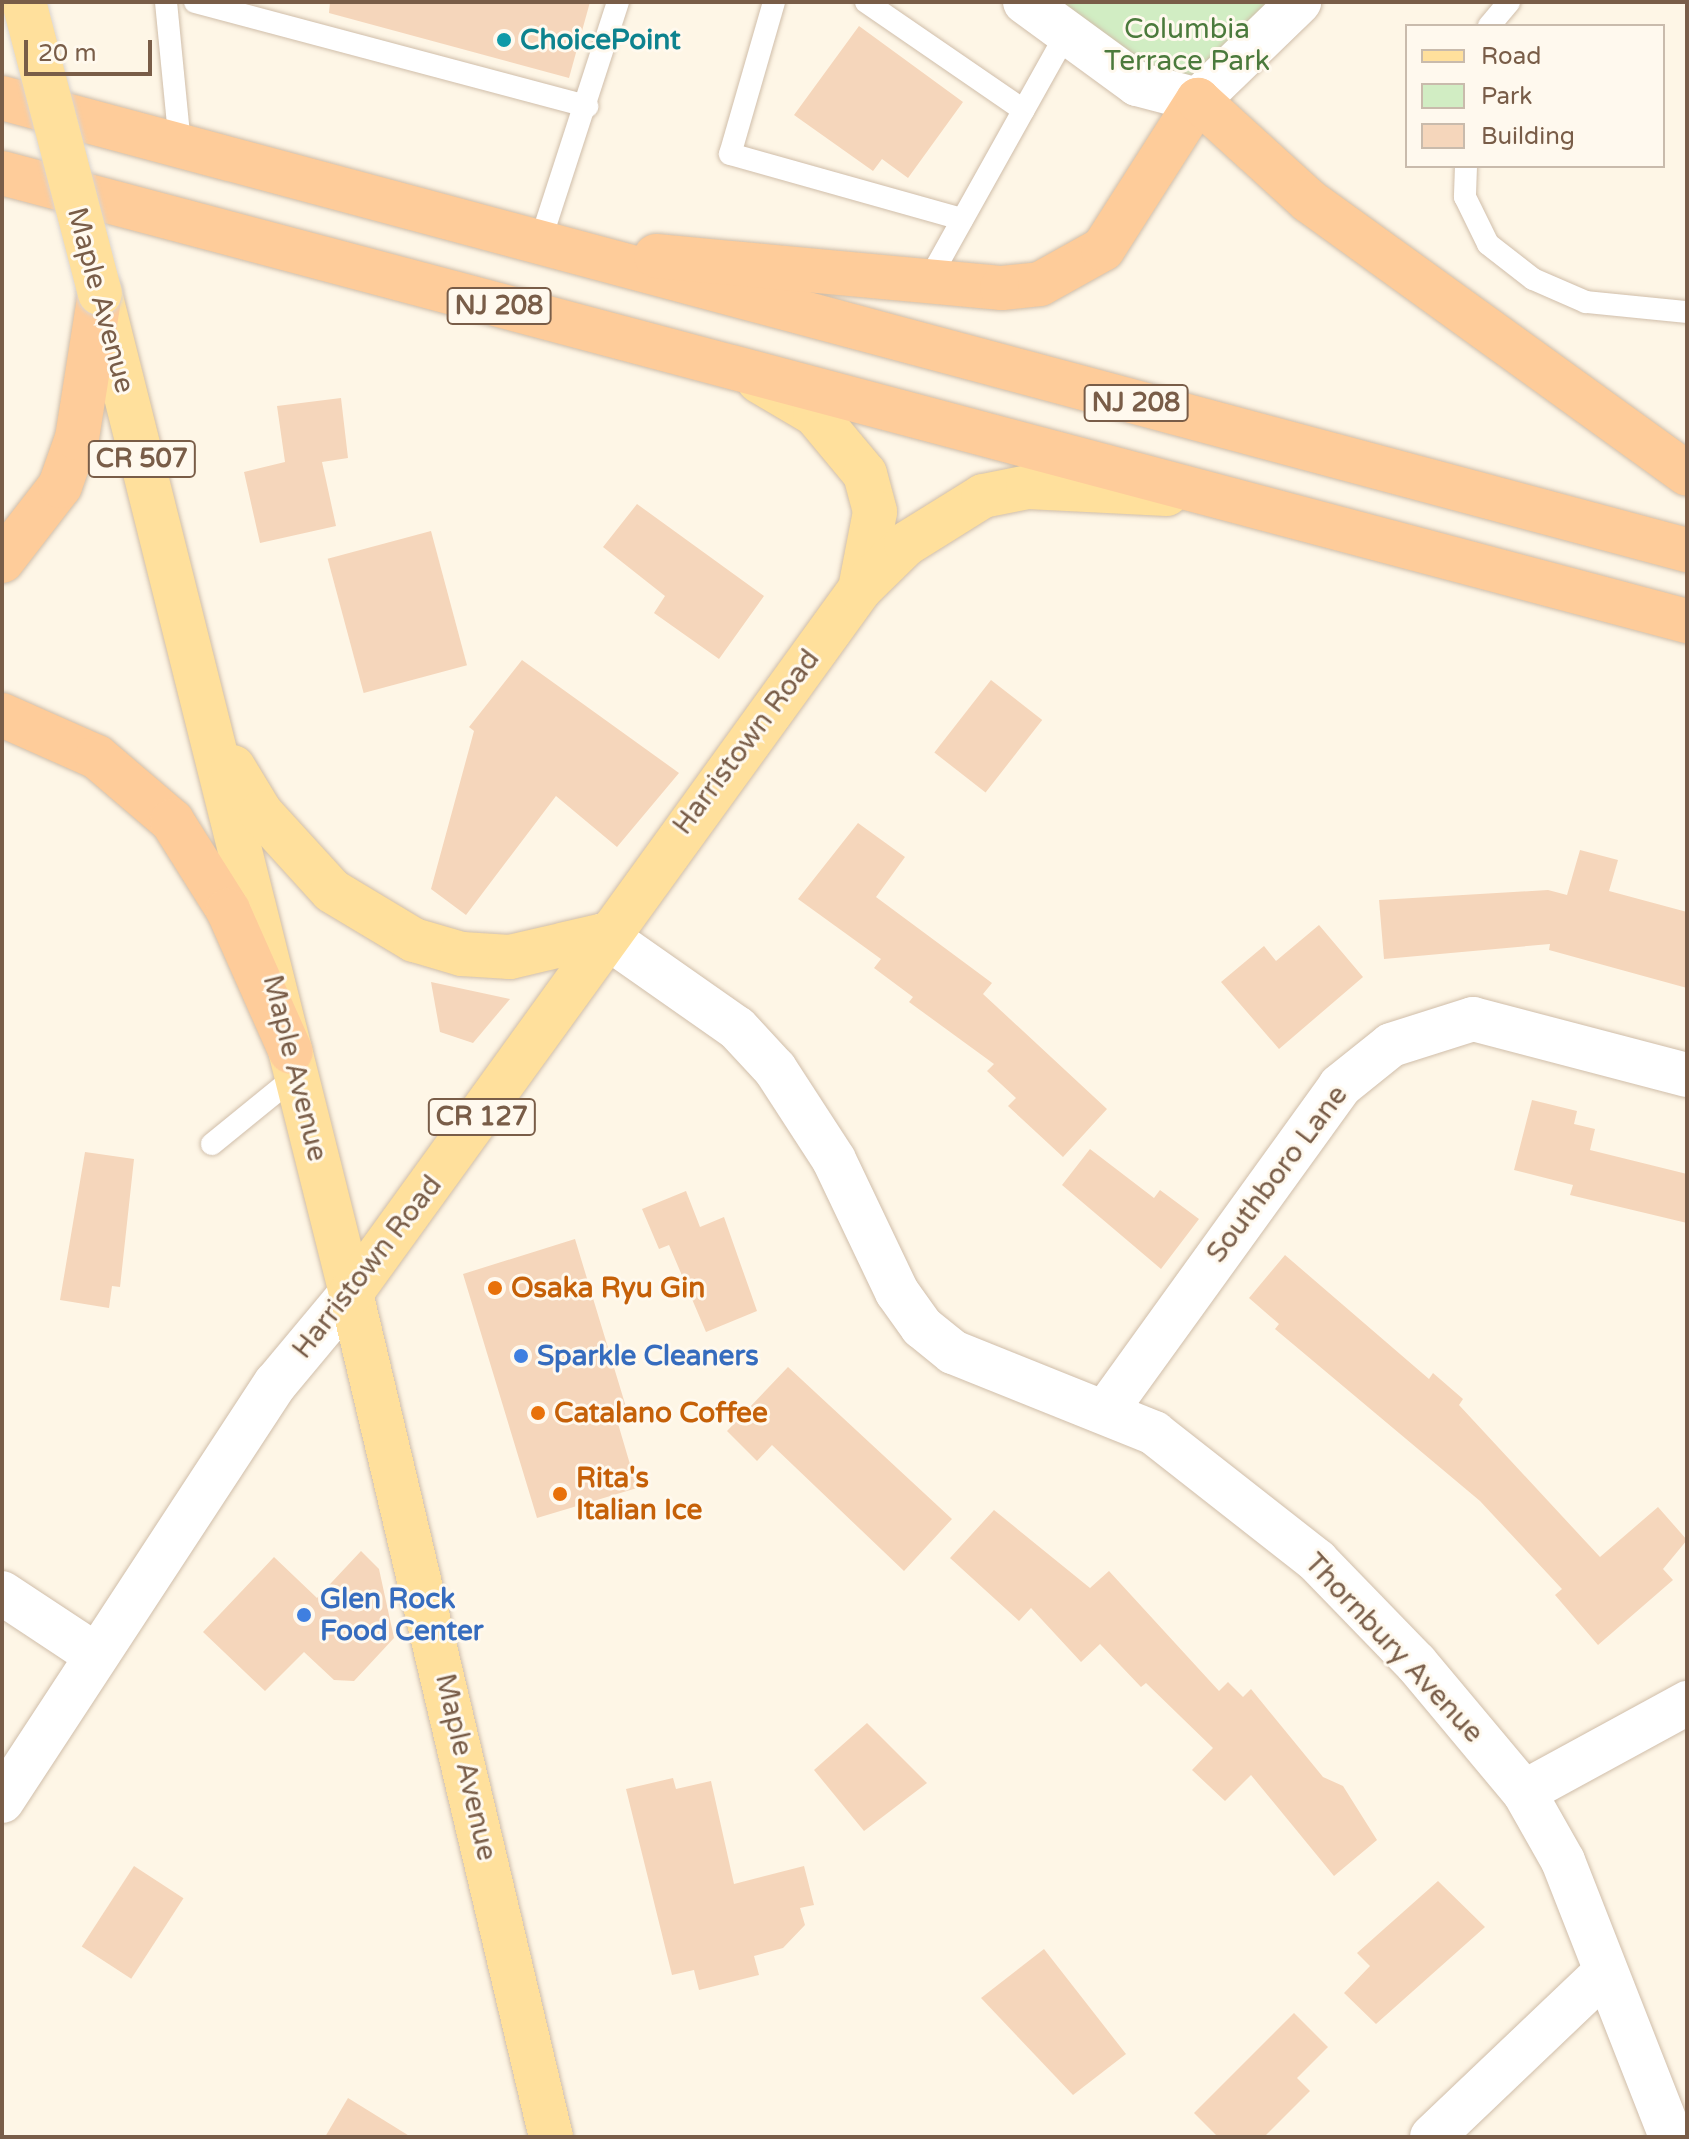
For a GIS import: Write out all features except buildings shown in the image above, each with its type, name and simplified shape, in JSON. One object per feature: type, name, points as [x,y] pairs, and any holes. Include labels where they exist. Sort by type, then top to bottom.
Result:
[{"type":"highway","points":[[2,89],[168,142]]},
{"type":"highway","name":"NJ 208","points":[[2,98],[1687,550]]},
{"type":"highway","points":[[584,254],[734,257],[927,283],[1002,288],[1073,272],[1125,222],[1198,100],[1309,201],[1687,474]]},
{"type":"highway","name":"NJ 208","points":[[2,173],[1687,621]]},
{"type":"highway","points":[[2,203],[266,244]]},
{"type":"highway","points":[[2,561],[60,486],[77,438],[100,293]]},
{"type":"highway","points":[[2,715],[97,757],[172,821],[228,910],[294,1063]]},
{"type":"main road","name":"Maple Avenue","points":[[24,2],[213,735],[351,1293],[551,2137]]},
{"type":"main road","points":[[732,368],[815,414],[865,474],[875,512],[860,589]]},
{"type":"main road","name":"Harristown Road","points":[[351,1293],[465,1143],[604,935],[860,589],[906,544],[983,496],[1028,487],[1217,498]]},
{"type":"main road","points":[[213,735],[296,856],[367,918],[462,954],[510,957],[604,935]]},
{"type":"street","points":[[1025,2],[1137,84],[1198,100],[1299,2]]},
{"type":"street","name":"Thornbury Avenue","points":[[604,935],[737,1028],[775,1069],[834,1160],[897,1292],[922,1327],[953,1352],[1108,1408],[1237,1492],[1317,1561],[1416,1663],[1524,1792],[1563,1861],[1671,2137]]},
{"type":"street","name":"Southboro Lane","points":[[1108,1408],[1340,1086],[1391,1045],[1473,1019],[1687,1075]]},
{"type":"street","name":"Harristown Road","points":[[2,1801],[94,1654],[276,1383],[351,1293]]},
{"type":"street","points":[[2,1593],[94,1654]]},
{"type":"street","points":[[1524,1792],[1687,1703]]},
{"type":"street","points":[[1432,2137],[1605,1972]]},
{"type":"lane","points":[[166,2],[168,142]]},
{"type":"lane","points":[[195,2],[587,106]]},
{"type":"lane","points":[[540,242],[587,106],[618,2]]},
{"type":"lane","points":[[774,2],[730,154],[962,219]]},
{"type":"lane","points":[[866,2],[1023,110]]},
{"type":"lane","points":[[1491,24],[1509,2]]},
{"type":"lane","points":[[927,283],[1067,33]]},
{"type":"lane","points":[[1466,168],[1465,197],[1488,244],[1533,279],[1586,302],[1687,312]]},
{"type":"lane","points":[[212,1144],[294,1063]]},
{"type":"green space","name":"Columbia Terrace Park","points":[[1025,2],[1299,2],[1198,100]]},
{"type":"place","name":"ChoicePoint","points":[[504,40]]},
{"type":"place","name":"Osaka Ryu Gin","points":[[495,1288]]},
{"type":"place","name":"Sparkle Cleaners","points":[[521,1356]]},
{"type":"place","name":"Catalano Coffee","points":[[538,1413]]},
{"type":"place","name":"Rita's Italian Ice","points":[[560,1494]]},
{"type":"place","name":"Glen Rock Food Center","points":[[304,1615]]}]
